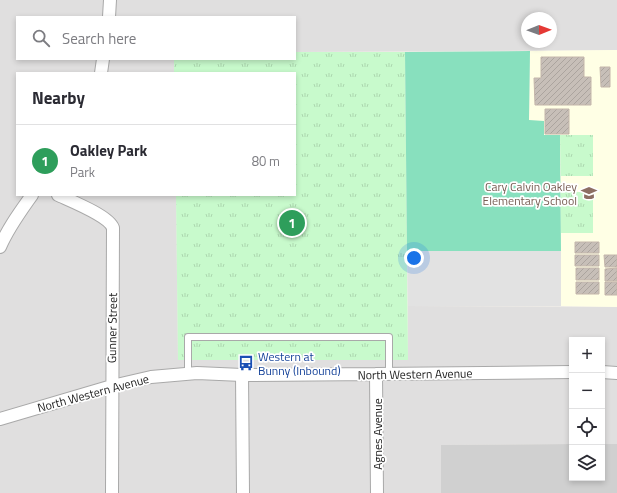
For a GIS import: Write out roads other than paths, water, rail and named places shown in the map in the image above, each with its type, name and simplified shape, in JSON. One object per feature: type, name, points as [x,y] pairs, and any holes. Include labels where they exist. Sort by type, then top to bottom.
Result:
[{"type":"street","points":[[109,16],[110,0]]},
{"type":"street","points":[[101,72],[103,60]]},
{"type":"street","points":[[0,247],[5,235],[16,217],[31,196]]},
{"type":"street","name":"Gunner Street","points":[[60,196],[105,218],[112,223],[113,228],[112,493]]},
{"type":"street","name":"North Western Avenue","points":[[0,419],[112,386],[151,377],[188,374],[242,375],[569,372]]},
{"type":"street","points":[[605,372],[617,373]]},
{"type":"street","name":"Agnes Avenue","points":[[376,374],[377,493]]},
{"type":"street","points":[[242,375],[243,493]]},
{"type":"lane","points":[[188,374],[188,337],[389,337],[389,374]]},
{"type":"place","name":"Cary Calvin Oakley Elementary School","points":[[589,193]]},
{"type":"place","name":"Oakley Park","points":[[292,223]]},
{"type":"place","name":"Western at Bunny (Inbound)","points":[[246,363]]}]
